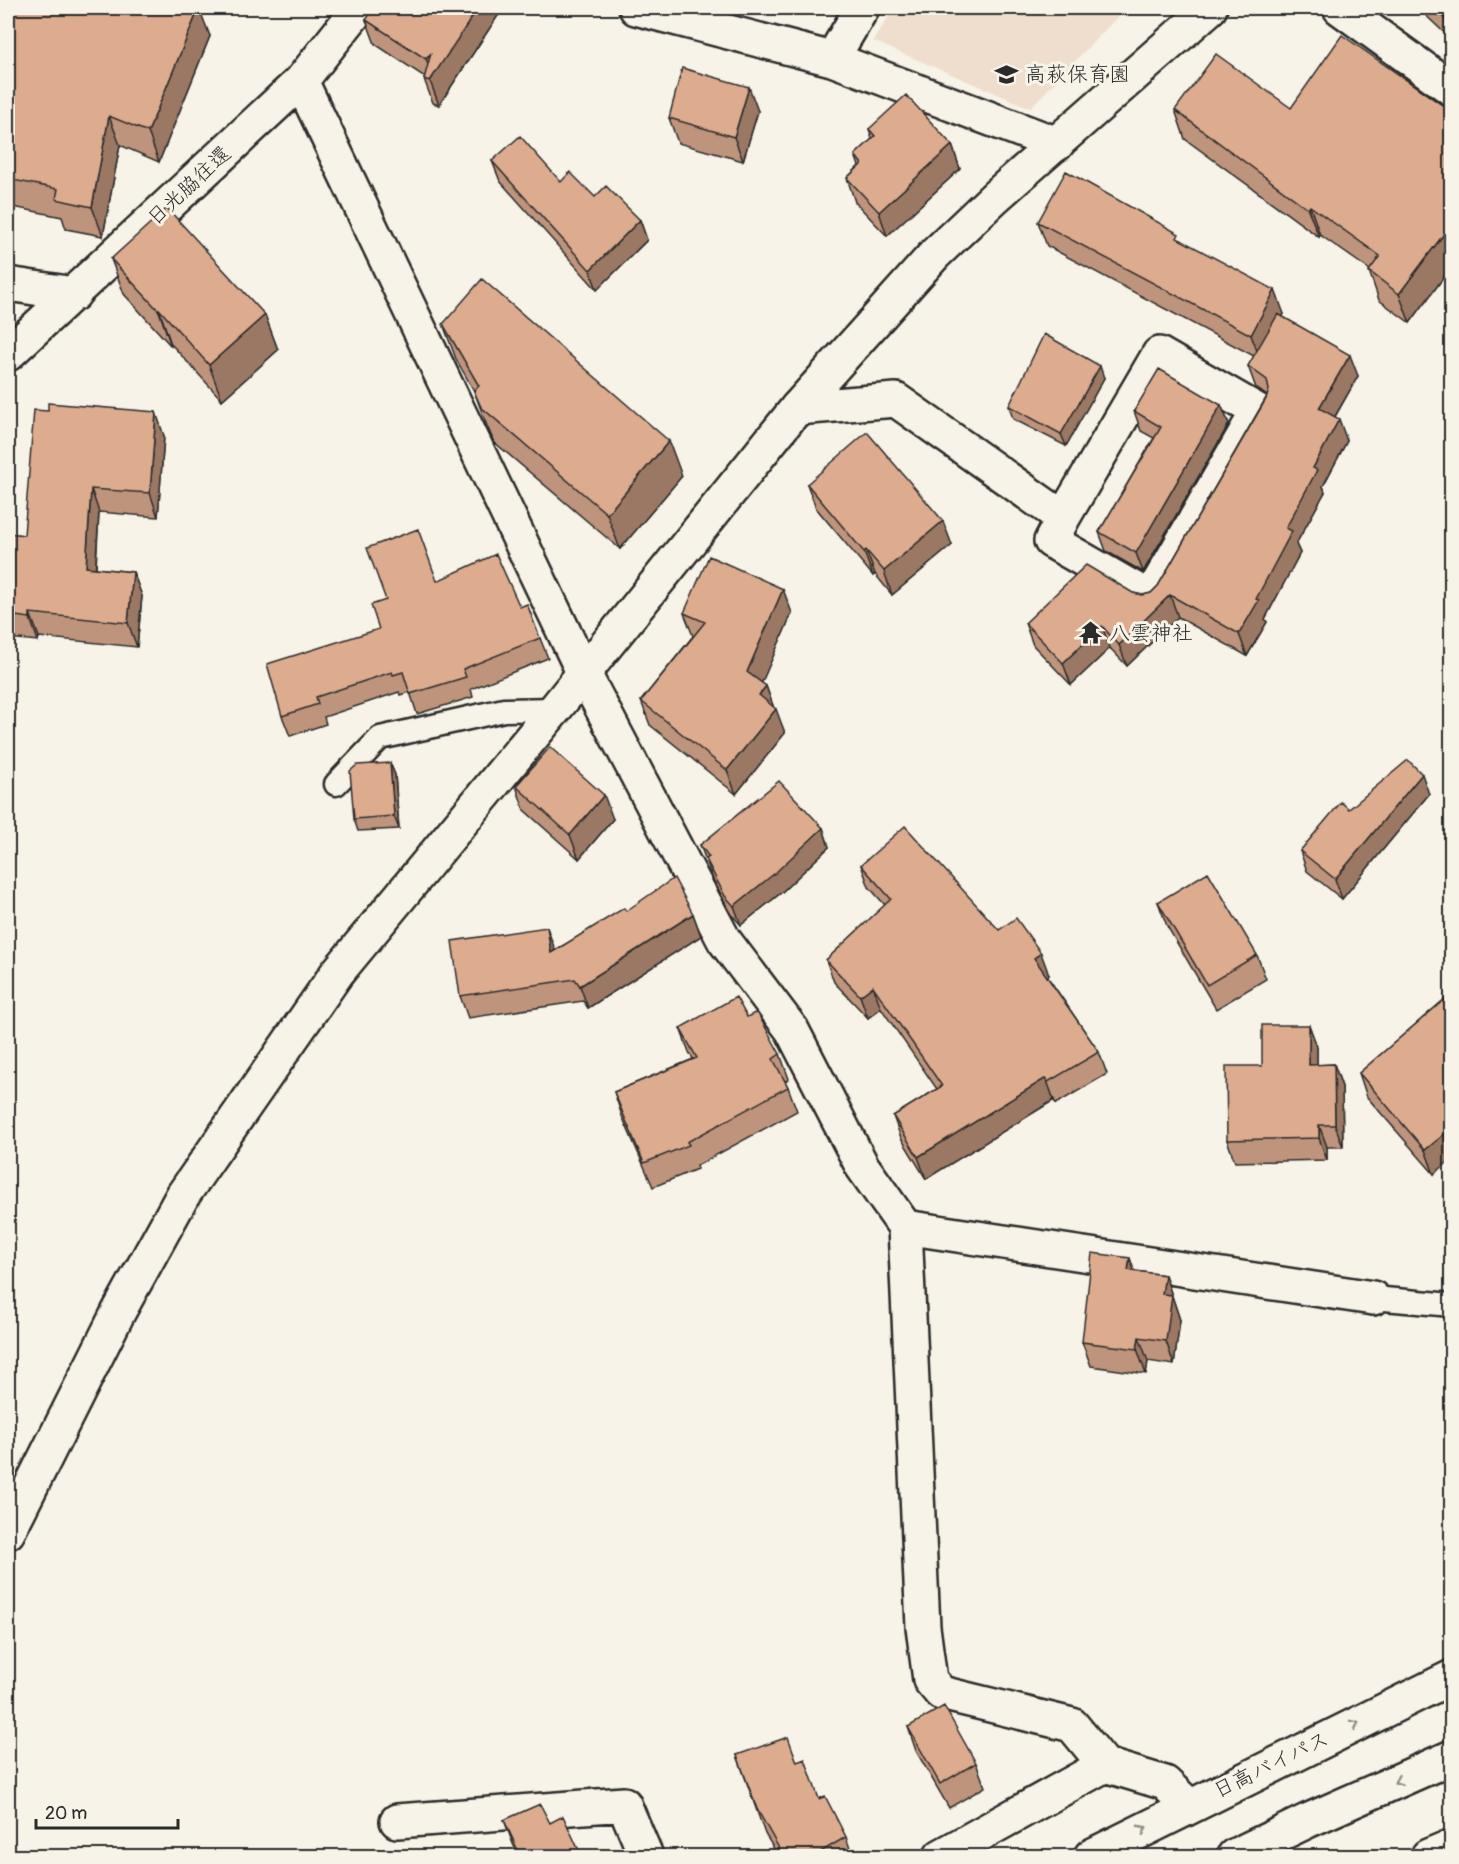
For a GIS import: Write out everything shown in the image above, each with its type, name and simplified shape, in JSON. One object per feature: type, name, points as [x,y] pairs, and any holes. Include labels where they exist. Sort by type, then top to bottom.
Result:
[{"type":"main road","points":[[636,8],[832,60],[1057,144]]},
{"type":"main road","points":[[832,60],[862,8]]},
{"type":"main road","points":[[8,1532],[118,1313],[183,1195],[337,973],[555,709],[797,408],[935,254],[995,196],[1210,8]]},
{"type":"main road","points":[[1340,8],[1452,88]]},
{"type":"main road","name":"日光脇往還","points":[[8,354],[301,81],[351,10]]},
{"type":"main road","points":[[301,81],[583,672],[724,940],[792,1030],[862,1166],[905,1227],[923,1627],[930,1680],[941,1693],[1072,1725],[1105,1765],[1165,1783],[1189,1806]]},
{"type":"main road","points":[[8,284],[74,294]]},
{"type":"main road","points":[[1159,354],[1258,411],[1150,598],[1051,541],[1063,518],[1159,354]]},
{"type":"main road","points":[[797,408],[896,400],[1063,518]]},
{"type":"main road","points":[[905,1227],[1374,1298]]},
{"type":"main road","name":"日高バイパス","points":[[1092,1857],[1189,1806],[1452,1677]]},
{"type":"main road","points":[[1234,1857],[1306,1821],[1452,1757]]},
{"type":"main road","points":[[941,1857],[1105,1765]]},
{"type":"main road","points":[[397,1821],[624,1803],[646,1857]]},
{"type":"main road","points":[[1428,1857],[1452,1846]]},
{"type":"lane","points":[[336,784],[380,738],[504,710],[555,709]]},
{"type":"lane","points":[[1374,1298],[1452,1305]]},
{"type":"shaded area","name":"高萩保育園","points":[[894,8],[1126,8],[1030,108],[873,41]]},
{"type":"building","points":[[8,8],[199,8],[148,132],[109,116],[92,207],[56,199],[58,189],[8,179]]},
{"type":"building","points":[[374,8],[478,8],[430,81],[424,79],[431,53],[426,59],[366,20]]},
{"type":"building","points":[[1433,8],[1452,8],[1452,11],[1444,18]]},
{"type":"building","points":[[1342,35],[1452,112],[1452,223],[1399,294],[1369,271],[1380,256],[1310,206],[1308,209],[1175,110],[1216,54],[1291,108]]},
{"type":"building","points":[[682,68],[749,87],[734,137],[669,118]]},
{"type":"building","points":[[906,95],[952,145],[879,212],[847,178],[862,164],[855,155],[875,136],[869,129]]},
{"type":"building","points":[[520,136],[561,182],[570,172],[595,197],[606,186],[640,220],[590,270],[492,161]]},
{"type":"building","points":[[1066,171],[1179,234],[1177,238],[1275,290],[1251,335],[1038,222]]},
{"type":"building","points":[[167,208],[265,315],[209,365],[111,259]]},
{"type":"building","points":[[482,279],[669,441],[607,514],[481,407],[474,391],[479,386],[443,324]]},
{"type":"building","points":[[1278,314],[1350,355],[1319,408],[1339,419],[1313,468],[1317,470],[1286,528],[1292,531],[1256,599],[1259,600],[1239,634],[1170,595],[1119,645],[1102,626],[1063,663],[1025,623],[1086,565],[1133,593],[1143,595],[1151,593],[1158,586],[1266,399],[1269,390],[1267,380],[1248,366]]},
{"type":"building","points":[[1044,334],[1100,366],[1061,434],[1009,406]]},
{"type":"building","points":[[1159,369],[1221,405],[1136,553],[1099,532],[1161,427],[1134,411]]},
{"type":"building","points":[[48,403],[156,412],[150,493],[91,489],[86,567],[133,572],[128,623],[30,613],[30,618],[8,615],[8,533],[24,535],[34,410],[48,411]]},
{"type":"building","points":[[867,432],[943,521],[884,571],[866,550],[864,552],[807,484]]},
{"type":"building","points":[[418,529],[437,581],[496,554],[520,607],[527,604],[540,638],[463,669],[466,677],[410,694],[403,672],[393,675],[392,672],[316,697],[318,704],[282,716],[267,664],[379,629],[371,605],[386,600],[367,548]]},
{"type":"building","points":[[709,556],[783,589],[747,672],[766,686],[759,695],[776,709],[727,770],[641,701],[705,622],[684,613]]},
{"type":"building","points":[[550,747],[604,795],[570,835],[516,786]]},
{"type":"building","points":[[1408,760],[1422,774],[1335,879],[1300,851],[1341,802],[1349,809]]},
{"type":"building","points":[[390,763],[394,816],[354,819],[350,771],[357,765]]},
{"type":"building","points":[[779,781],[823,828],[775,873],[734,906],[725,896],[706,859],[709,857],[700,845]]},
{"type":"building","points":[[905,826],[999,930],[1016,918],[1041,953],[1034,958],[1099,1052],[1048,1082],[1046,1078],[918,1157],[893,1116],[942,1086],[873,986],[860,996],[826,960],[891,899],[861,865]]},
{"type":"building","points":[[1208,872],[1257,955],[1207,985],[1158,902]]},
{"type":"building","points":[[674,878],[693,914],[580,986],[575,979],[460,996],[452,941],[547,927],[551,953],[624,908],[626,911]]},
{"type":"building","points":[[1452,993],[1452,1128],[1425,1150],[1359,1073]]},
{"type":"building","points":[[736,997],[747,1017],[757,1012],[780,1054],[773,1059],[788,1087],[687,1142],[689,1145],[644,1163],[614,1092],[697,1058],[680,1028]]},
{"type":"building","points":[[1262,1025],[1309,1025],[1309,1065],[1334,1064],[1335,1125],[1319,1125],[1319,1138],[1227,1140],[1226,1066],[1262,1066]]},
{"type":"building","points":[[1092,1253],[1130,1258],[1128,1270],[1165,1275],[1162,1294],[1172,1295],[1166,1341],[1139,1337],[1137,1349],[1082,1342]]},
{"type":"building","points":[[944,1706],[976,1763],[940,1784],[908,1727]]},
{"type":"building","points":[[788,1737],[797,1762],[805,1759],[819,1799],[825,1796],[846,1837],[812,1857],[784,1857],[757,1809],[737,1755]]},
{"type":"building","points":[[540,1804],[550,1823],[563,1816],[582,1857],[521,1857],[504,1820]]},
{"type":"building","points":[[619,1849],[622,1857],[601,1857]]},
{"type":"place","name":"高萩保育園","points":[[1007,74]]},
{"type":"place","name":"八雲神社","points":[[1091,633]]}]
